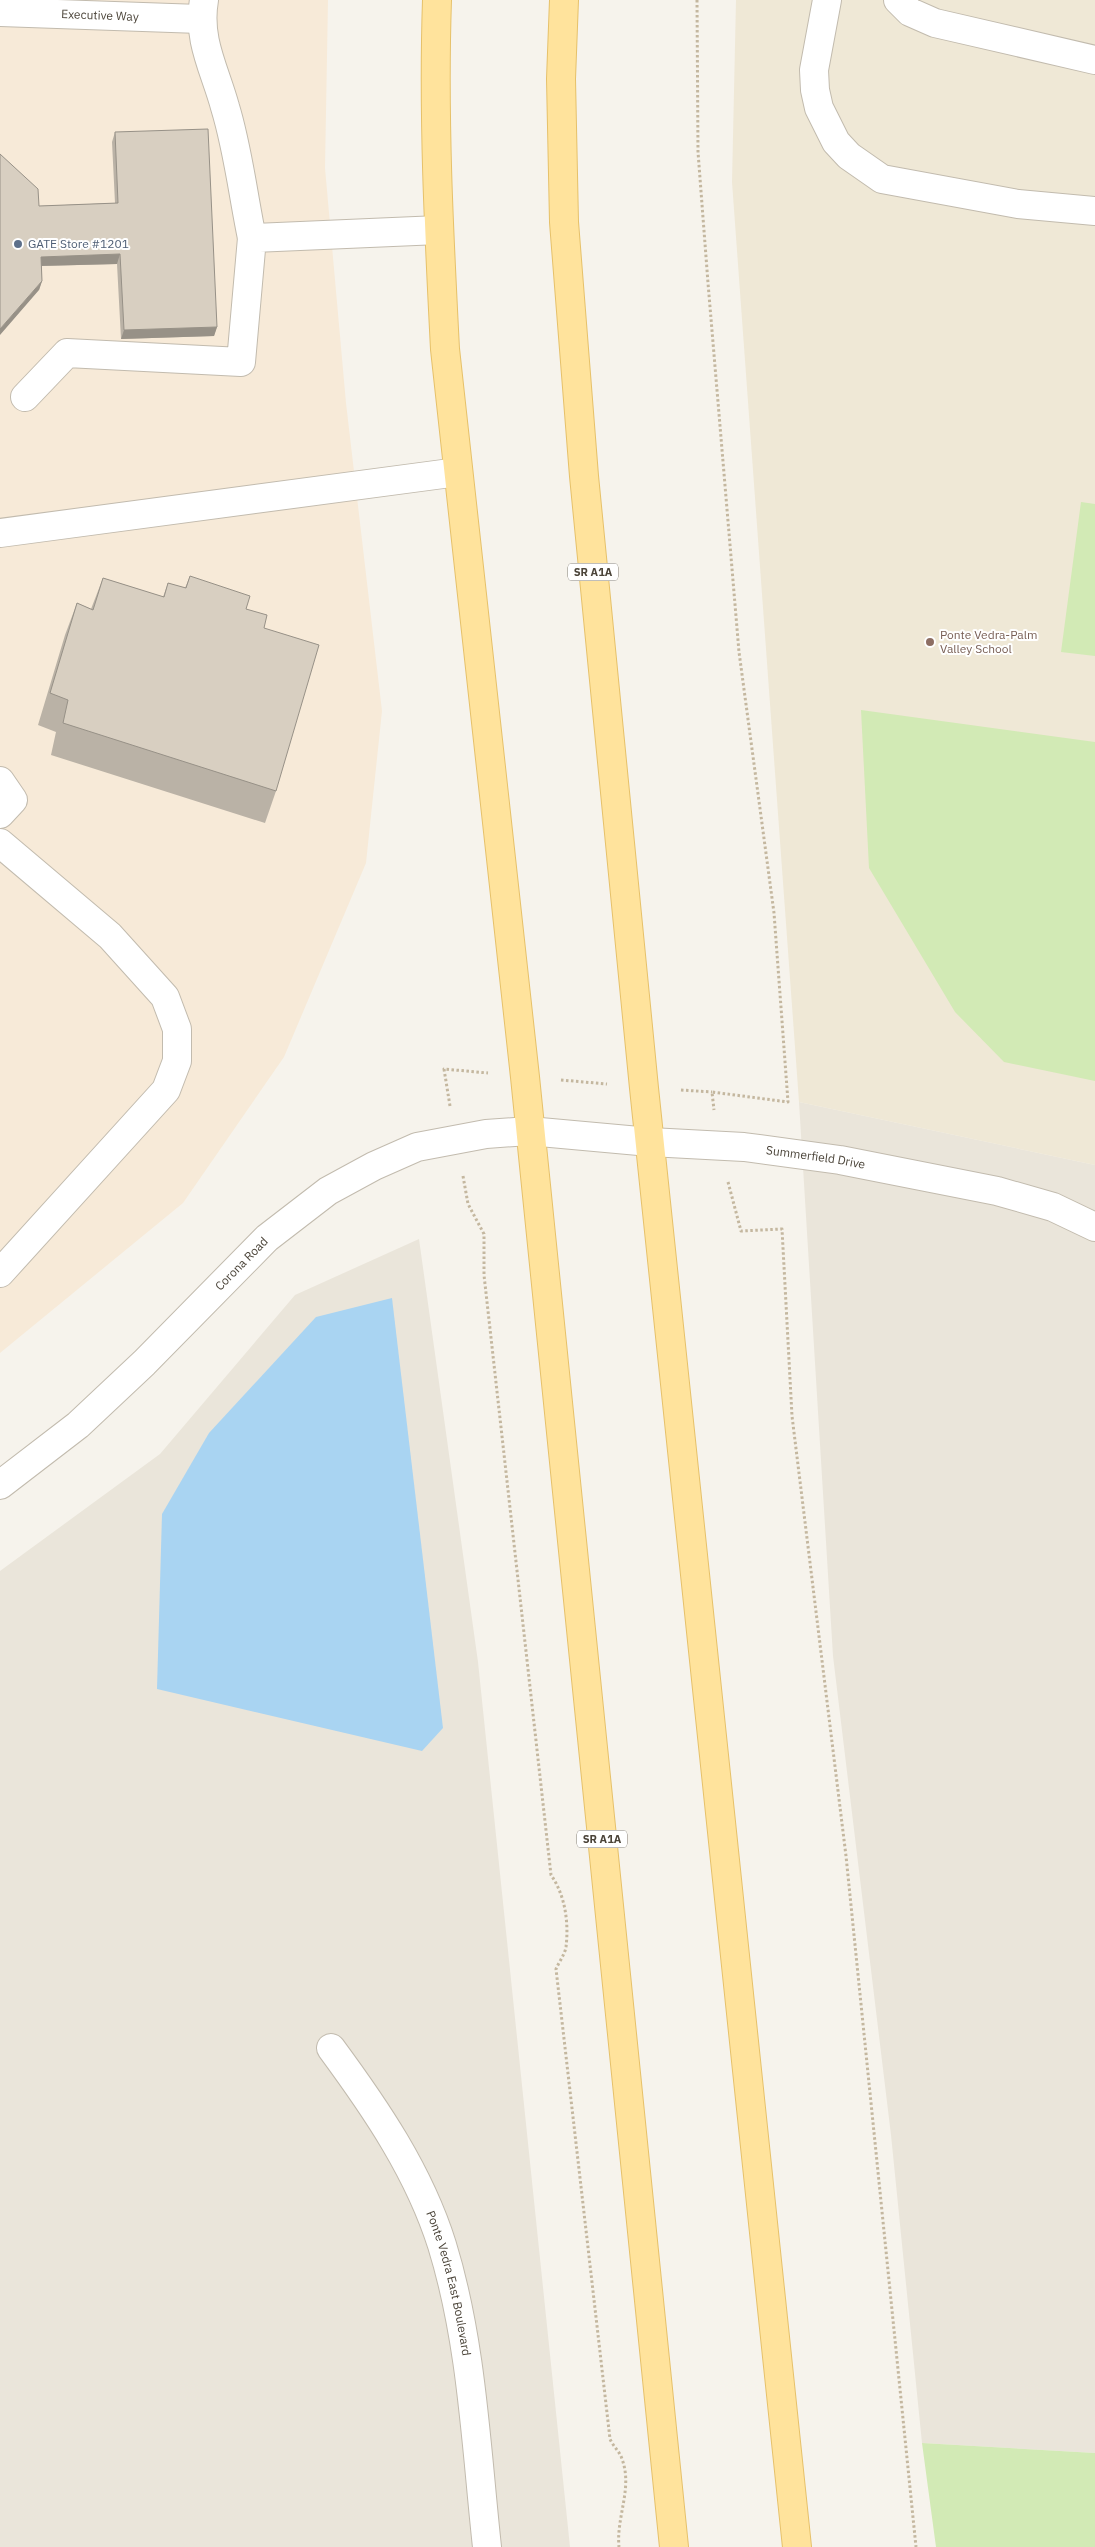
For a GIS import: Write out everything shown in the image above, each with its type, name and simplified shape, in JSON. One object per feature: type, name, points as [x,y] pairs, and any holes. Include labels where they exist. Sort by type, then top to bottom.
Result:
[{"type":"main road","name":"SR A1A","points":[[437,0],[434,71],[445,349],[525,1077],[674,2547]]},
{"type":"main road","name":"SR A1A","points":[[564,0],[561,79],[564,222],[584,476],[644,1088],[797,2547]]},
{"type":"street","points":[[827,0],[814,70],[815,90],[819,108],[836,142],[849,156],[882,179],[1018,204],[1095,211]]},
{"type":"street","points":[[898,0],[910,12],[935,23],[1095,60]]},
{"type":"street","points":[[26,397],[67,354],[241,362],[252,238],[226,108],[207,52],[202,10]]},
{"type":"street","name":"Executive Way","points":[[0,12],[202,10]]},
{"type":"street","points":[[252,238],[439,230]]},
{"type":"street","points":[[0,534],[458,472]]},
{"type":"street","points":[[0,843],[110,936],[165,997],[177,1029],[177,1061],[166,1090],[0,1273]]},
{"type":"street","name":"Corona Road","points":[[0,1485],[78,1425],[144,1363],[275,1232],[328,1191],[374,1166],[417,1147],[486,1134],[529,1131]]},
{"type":"street","name":"Summerfield Drive","points":[[529,1131],[650,1142],[718,1145],[840,1160],[997,1191],[1053,1207],[1095,1227]]},
{"type":"street","name":"Ponte Vedra East Boulevard","points":[[331,2048],[376,2110],[411,2170],[441,2244],[461,2321],[487,2547]]},
{"type":"path","points":[[619,2547],[617,2529],[625,2497],[626,2480],[622,2457],[610,2439],[556,1969],[566,1949],[566,1911],[561,1889],[551,1875],[486,1284],[484,1234],[468,1204],[444,1069],[644,1088],[712,1092],[788,1102],[774,913],[739,652],[709,292],[698,152],[697,0]]},
{"type":"path","points":[[712,1092],[718,1145],[741,1231],[782,1229],[792,1416],[846,1856],[916,2547]]},
{"type":"shaded area","points":[[0,0],[328,0],[325,168],[346,403],[382,711],[366,863],[284,1057],[183,1203],[0,1353]]},
{"type":"shaded area","name":"Ponte Vedra-Palm Valley School","points":[[736,0],[1095,0],[1095,1165],[799,1102],[732,182]]},
{"type":"shaded area","points":[[799,1102],[1095,1165],[1095,2453],[922,2443],[891,2135],[833,1656]]},
{"type":"shaded area","points":[[419,1239],[478,1662],[570,2547],[0,2547],[0,1571],[160,1454],[295,1295]]},
{"type":"green space","points":[[1081,502],[1095,504],[1095,656],[1061,652]]},
{"type":"green space","points":[[861,710],[1095,742],[1095,1081],[1004,1062],[955,1012],[869,868]]},
{"type":"green space","points":[[922,2443],[1095,2453],[1095,2547],[936,2547]]},
{"type":"water","points":[[392,1298],[443,1728],[422,1751],[157,1689],[162,1514],[209,1433],[316,1317]]},
{"type":"building","points":[[208,129],[217,327],[124,330],[120,254],[41,257],[42,281],[0,329],[0,154],[38,189],[39,206],[118,203],[115,132]]},
{"type":"building","points":[[190,576],[250,596],[246,609],[267,615],[264,628],[319,645],[276,791],[63,723],[68,700],[50,693],[77,603],[93,610],[103,578],[164,597],[168,583],[186,588]]},
{"type":"place","name":"GATE Store #1201","points":[[18,244]]},
{"type":"place","name":"Ponte Vedra-Palm Valley School","points":[[930,642]]}]
